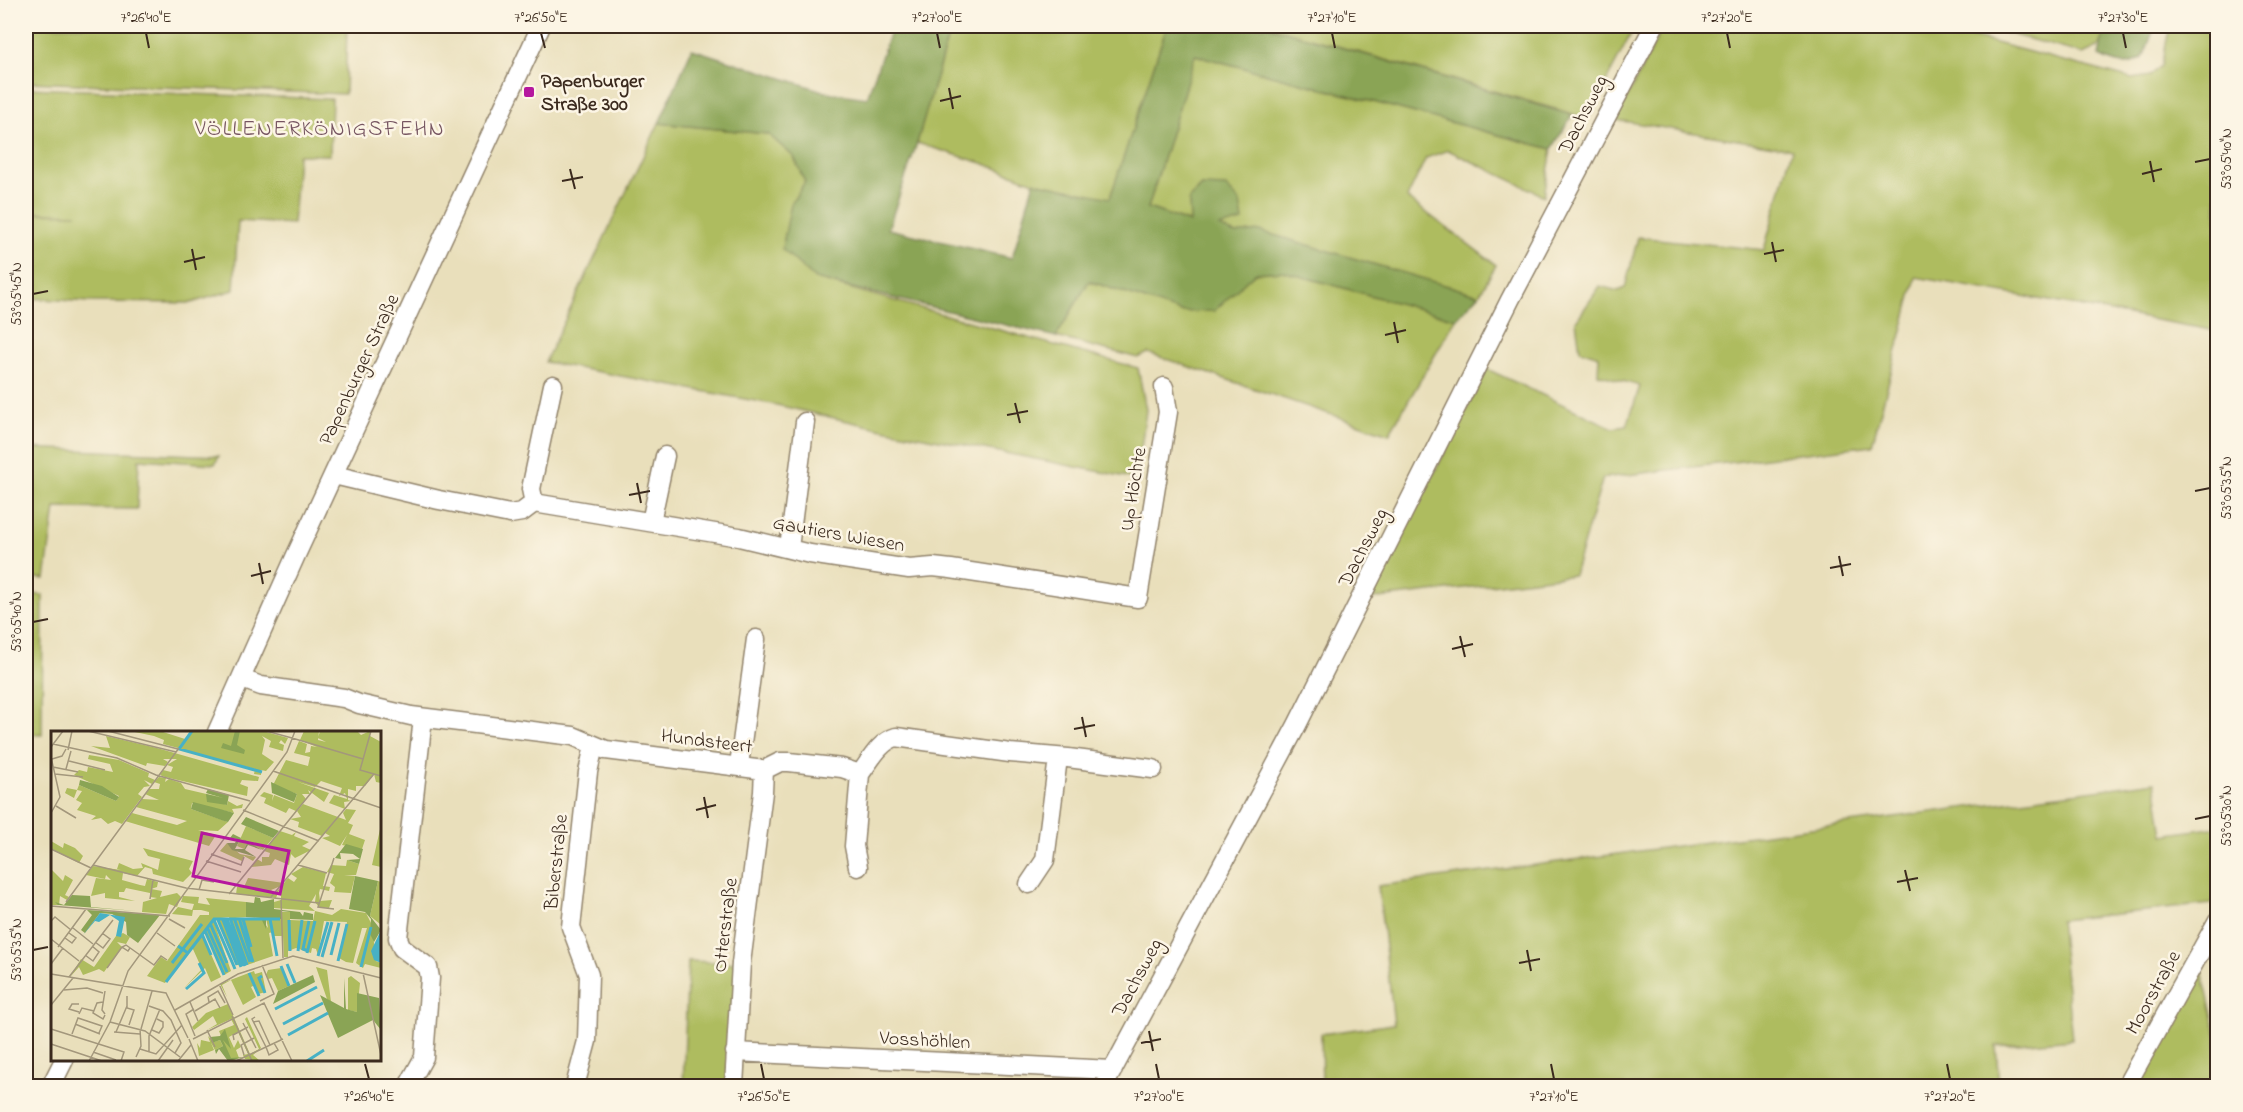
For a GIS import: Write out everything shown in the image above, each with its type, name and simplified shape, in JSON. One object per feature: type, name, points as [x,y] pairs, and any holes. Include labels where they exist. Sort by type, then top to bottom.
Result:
[{"type":"street","name":"Papenburger Straße","points":[[217,731],[541,26]]},
{"type":"street","name":"Dachsweg","points":[[1104,1086],[1297,725],[1510,300],[1654,26]]},
{"type":"street","points":[[334,475],[510,514],[522,512],[534,503],[531,489],[553,385]]},
{"type":"street","name":"Up Höchte","points":[[1138,598],[1168,412],[1164,387]]},
{"type":"street","points":[[789,548],[805,422]]},
{"type":"street","points":[[651,522],[664,456]]},
{"type":"street","name":"Gautiers Wiesen","points":[[534,503],[651,522],[810,554],[909,569],[933,567],[951,569],[1138,598]]},
{"type":"street","points":[[739,765],[756,639]]},
{"type":"street","name":"Hundsteert","points":[[242,679],[261,686],[344,698],[359,704],[423,718],[573,736],[606,750],[739,765],[764,770],[780,762],[789,762],[842,768],[860,774]]},
{"type":"street","points":[[408,1086],[424,1057],[430,978],[428,967],[402,948],[398,938],[423,718]]},
{"type":"street","points":[[858,867],[854,846],[860,774],[889,739],[896,737],[1153,768]]},
{"type":"street","name":"Biberstraße","points":[[575,1086],[586,1041],[589,975],[571,927],[588,771],[594,746]]},
{"type":"street","points":[[1029,884],[1045,860],[1059,758]]},
{"type":"street","name":"Otterstraße","points":[[734,1086],[741,963],[764,770]]},
{"type":"street","name":"Moorstraße","points":[[2126,1086],[2217,920]]},
{"type":"street","name":"Vosshöhlen","points":[[735,1052],[1113,1070]]},
{"type":"street","points":[[51,1086],[63,1061]]},
{"type":"green space","points":[[26,26],[347,26],[345,94],[26,82]]},
{"type":"green space","points":[[892,26],[951,26],[917,143],[888,229],[1012,258],[1034,182],[1110,198],[1167,26],[1268,26],[1572,115],[1552,149],[1195,55],[1148,208],[1190,223],[1189,199],[1202,186],[1226,187],[1240,202],[1243,221],[1219,227],[1235,234],[1260,231],[1479,295],[1456,319],[1282,271],[1255,273],[1214,311],[1181,312],[1089,281],[1056,337],[815,279],[782,249],[791,204],[805,182],[794,157],[768,134],[659,123],[692,49],[826,92],[867,98]]},
{"type":"green space","points":[[951,26],[1167,26],[1110,199],[1034,182],[917,143]]},
{"type":"green space","points":[[1268,26],[1635,26],[1587,118]]},
{"type":"green space","points":[[1663,26],[1931,26],[2132,79],[2150,76],[2161,66],[2170,26],[2217,26],[2217,331],[1916,277],[1872,445],[1603,478],[1574,575],[1370,599],[1487,369],[1613,428],[1627,426],[1640,386],[1598,374],[1599,356],[1580,350],[1576,321],[1600,286],[1618,291],[1625,288],[1638,237],[1764,250],[1792,149],[1616,120]]},
{"type":"green space","points":[[1981,26],[2105,26],[2100,46],[2083,54]]},
{"type":"green space","points":[[2105,26],[2155,26],[2143,58],[2126,64],[2116,63],[2099,56]]},
{"type":"green space","points":[[1195,55],[1552,149],[1544,196],[1448,150],[1426,158],[1407,198],[1496,265],[1479,295],[1260,231],[1235,234],[1218,227],[1202,186],[1189,199],[1191,223],[1148,208]]},
{"type":"green space","points":[[26,88],[332,99],[330,155],[298,155],[293,224],[238,221],[234,290],[191,303],[91,302],[26,298],[26,213],[77,214],[26,212]]},
{"type":"green space","points":[[659,123],[768,134],[794,157],[805,182],[791,204],[815,279],[1138,368],[1146,410],[1137,479],[878,428],[777,405],[545,362]]},
{"type":"green space","points":[[1282,271],[1456,319],[1389,434],[1148,353],[1138,358],[1056,337],[1089,281],[1181,312],[1214,310],[1255,273]]},
{"type":"green space","points":[[26,448],[219,456],[215,464],[139,459],[137,509],[55,508],[45,579],[26,577]]},
{"type":"green space","points":[[26,594],[43,595],[42,735],[26,734]]},
{"type":"green space","points":[[2155,782],[2163,835],[2217,827],[2217,892],[2211,904],[2060,920],[2072,1039],[1996,1046],[1999,1086],[1322,1086],[1321,1034],[1394,1024],[1378,886]]},
{"type":"green space","points":[[688,961],[741,963],[734,1086],[683,1086]]},
{"type":"green space","points":[[2201,966],[2217,1036],[2217,1086],[2137,1086]]},
{"type":"place","name":"Papenburger Straße 300","points":[[529,92]]},
{"type":"district","name":"VÖLLENERKÖNIGSFEHN","points":[[320,127]]}]
